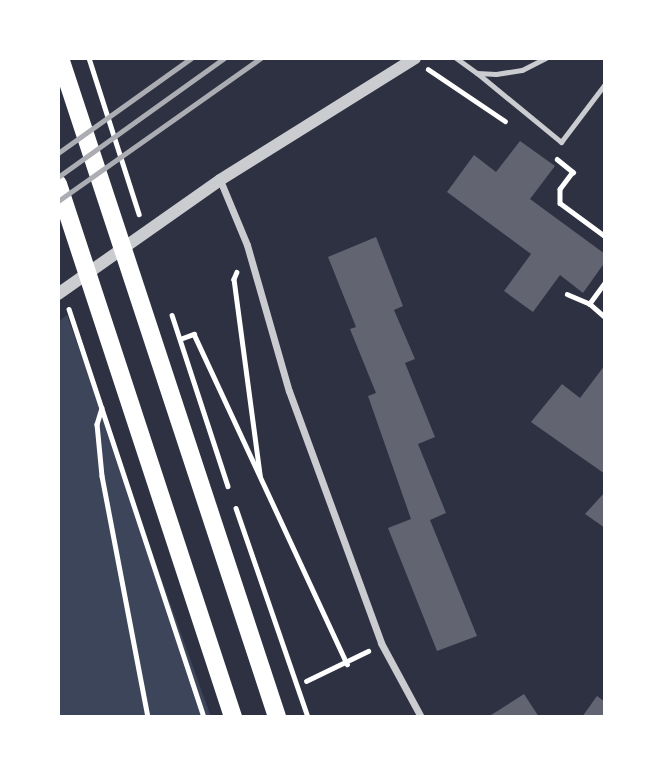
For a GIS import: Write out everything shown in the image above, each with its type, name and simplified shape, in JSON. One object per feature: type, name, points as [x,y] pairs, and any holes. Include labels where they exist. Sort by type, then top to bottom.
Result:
[{"type":"main road","points":[[61,58],[277,717]]},
{"type":"main road","points":[[58,184],[233,717]]},
{"type":"street","points":[[58,294],[220,180],[414,59]]},
{"type":"street","points":[[220,180],[247,245],[289,391],[381,643],[421,717]]},
{"type":"lane","points":[[456,58],[477,72],[561,142],[605,84]]},
{"type":"lane","points":[[477,72],[509,74],[546,58]]},
{"type":"path","points":[[89,58],[142,224]]},
{"type":"path","points":[[414,59],[513,127]]},
{"type":"path","points":[[546,151],[573,172],[560,189],[562,206],[605,236]]},
{"type":"path","points":[[247,245],[234,279],[260,479]]},
{"type":"path","points":[[590,304],[605,283]]},
{"type":"path","points":[[567,294],[590,304],[605,317]]},
{"type":"path","points":[[167,301],[230,490]]},
{"type":"path","points":[[77,333],[204,717]]},
{"type":"path","points":[[180,339],[194,334],[347,664]]},
{"type":"path","points":[[102,408],[97,424],[102,476],[148,717]]},
{"type":"path","points":[[234,503],[308,717]]},
{"type":"path","points":[[306,681],[347,664],[381,643]]},
{"type":"shaded area","points":[[67,315],[211,717],[58,717],[58,322]]},
{"type":"building","points":[[520,141],[555,166],[530,199],[605,254],[605,262],[583,293],[560,275],[533,312],[504,291],[531,254],[447,192],[474,155],[496,172]]},
{"type":"building","points":[[376,237],[403,306],[394,310],[415,359],[405,363],[435,437],[418,444],[446,513],[430,520],[477,636],[437,651],[388,528],[411,519],[368,396],[376,393],[350,329],[356,327],[328,257]]},
{"type":"building","points":[[605,365],[605,474],[531,422],[562,384],[580,398]]},
{"type":"building","points":[[605,492],[605,528],[585,514]]},
{"type":"building","points":[[524,694],[539,717],[488,717]]},
{"type":"building","points":[[597,696],[605,702],[605,717],[582,717]]},
{"type":"railway","points":[[58,153],[191,58]]},
{"type":"railway","points":[[58,177],[224,58]]},
{"type":"railway","points":[[58,201],[261,58]]}]
